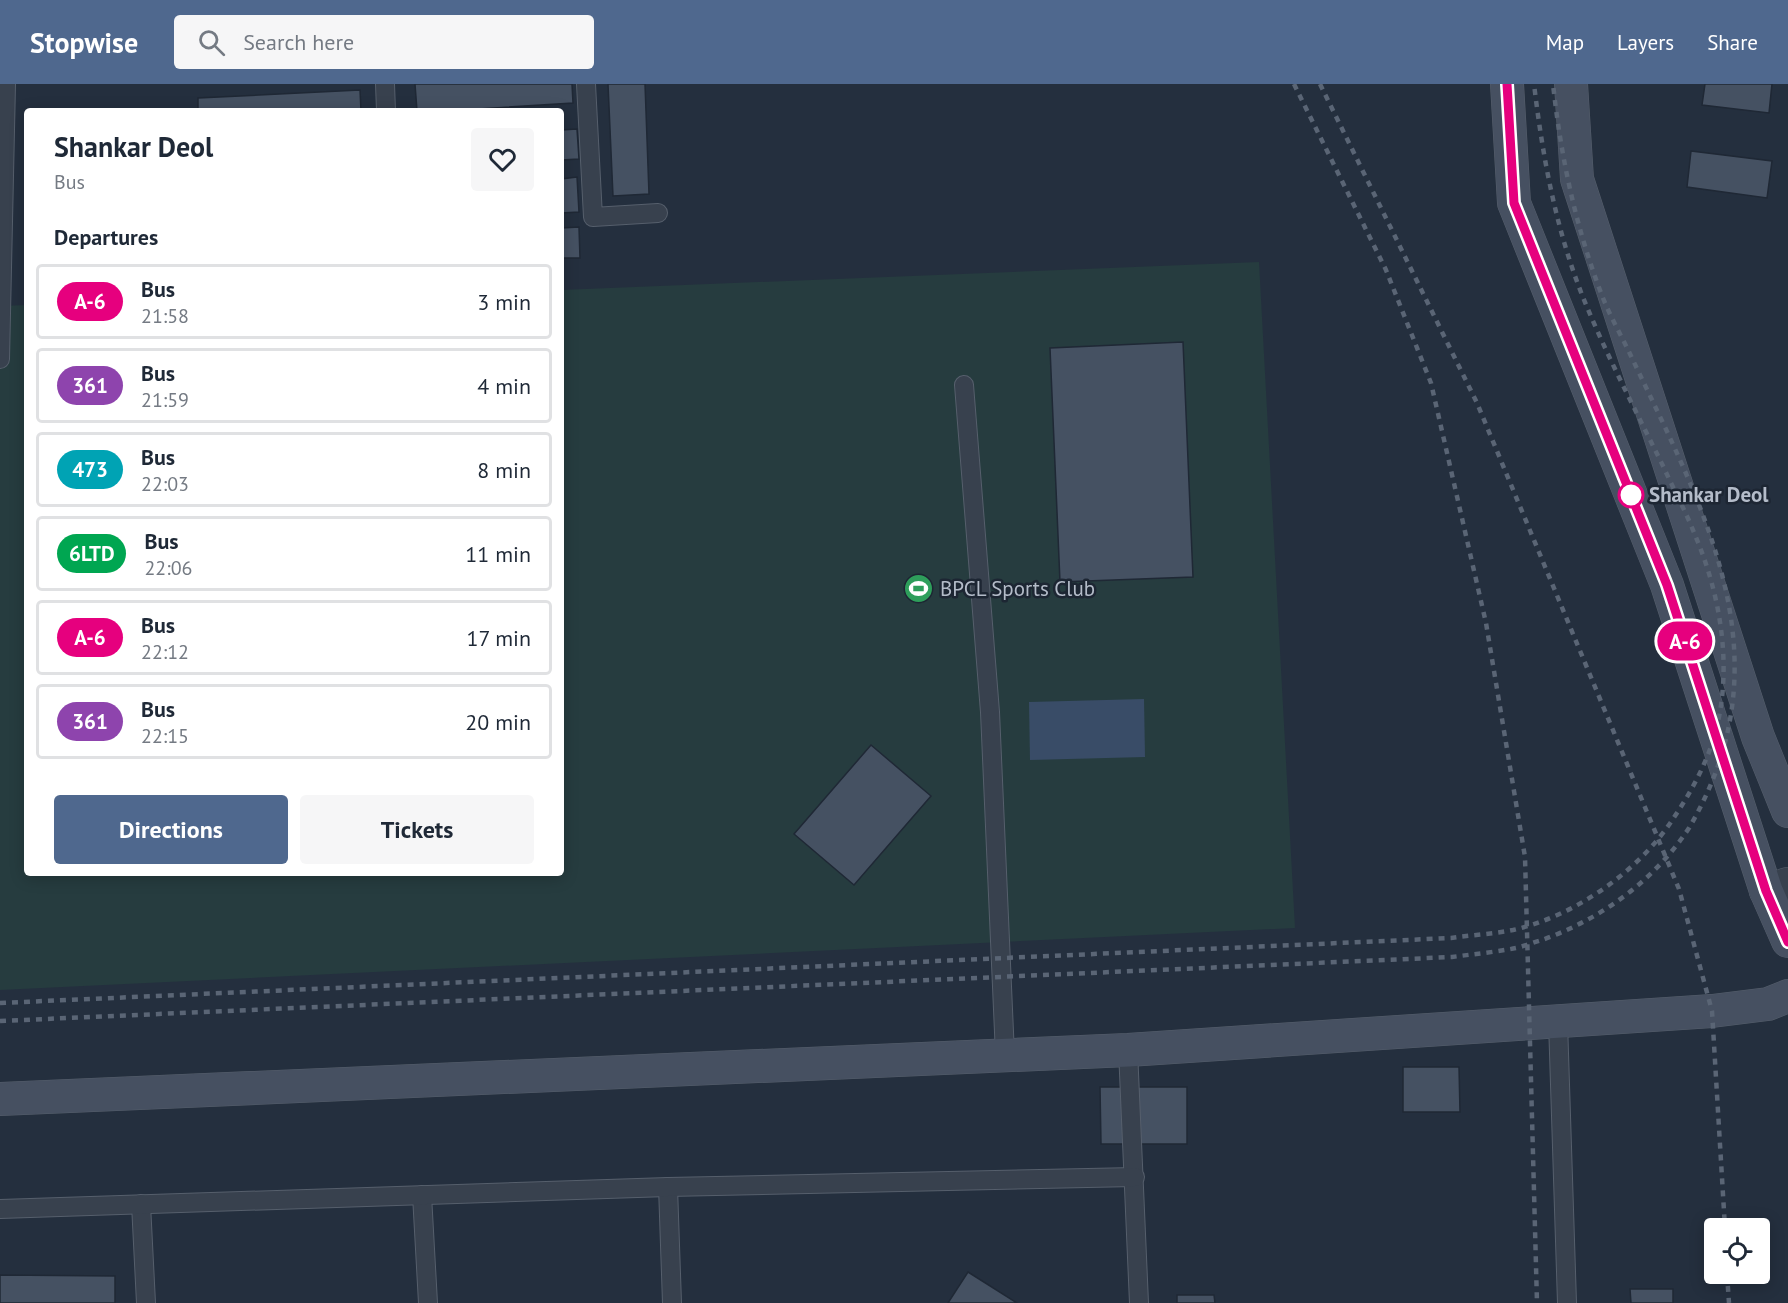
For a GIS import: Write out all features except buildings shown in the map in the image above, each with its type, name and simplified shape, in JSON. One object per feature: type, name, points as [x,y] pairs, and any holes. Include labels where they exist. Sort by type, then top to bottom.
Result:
[{"type":"main road","points":[[1508,84],[1514,203],[1667,585],[1777,887],[1788,941]]},
{"type":"main road","points":[[1571,84],[1577,179],[1758,737],[1788,812]]},
{"type":"main road","points":[[0,1099],[1128,1050],[1712,1011],[1768,1004],[1788,996]]},
{"type":"lane","points":[[0,359],[6,84]]},
{"type":"lane","points":[[386,84],[386,108]]},
{"type":"lane","points":[[586,84],[593,217],[658,213]]},
{"type":"lane","points":[[964,385],[990,712],[1005,1055]]},
{"type":"lane","points":[[1558,1022],[1568,1303]]},
{"type":"lane","points":[[1128,1050],[1139,1303]]},
{"type":"lane","points":[[0,1209],[668,1187],[1135,1178]]},
{"type":"lane","points":[[668,1187],[672,1303]]},
{"type":"lane","points":[[422,1195],[428,1303]]},
{"type":"lane","points":[[141,1204],[146,1303]]},
{"type":"green space","name":"BPCL Sports Club","points":[[1259,262],[1295,928],[0,990],[0,306],[24,305],[24,876],[564,876],[564,290]]},
{"type":"water","points":[[1144,699],[1145,757],[1030,760],[1029,702]]},
{"type":"railway","points":[[1294,84],[1386,270],[1431,383],[1486,623],[1525,857],[1537,1303]]},
{"type":"railway","points":[[1320,84],[1477,403],[1679,889],[1712,1011],[1724,1218]]},
{"type":"railway","points":[[0,1003],[1451,938],[1498,933],[1536,923],[1559,914],[1604,889],[1624,873],[1659,838],[1686,799],[1703,767],[1715,734],[1720,709],[1723,684],[1721,633],[1712,583],[1691,526],[1596,328],[1576,280],[1559,225],[1542,141],[1534,84]]},
{"type":"railway","points":[[0,1021],[1452,957],[1523,946],[1564,931],[1605,909],[1643,881],[1660,865],[1689,828],[1718,766],[1732,705],[1734,646],[1725,588],[1708,530],[1686,473],[1606,305],[1593,272],[1577,219],[1565,166],[1553,84]]},
{"type":"railway","points":[[1728,1284],[1729,1303]]},
{"type":"bus line","name":"A-6","points":[[1507,84],[1514,203],[1667,585],[1766,891],[1788,942]]},
{"type":"place","name":"Shankar Deol","points":[[1631,495]]},
{"type":"place","name":"BPCL Sports Club","points":[[919,589]]}]
